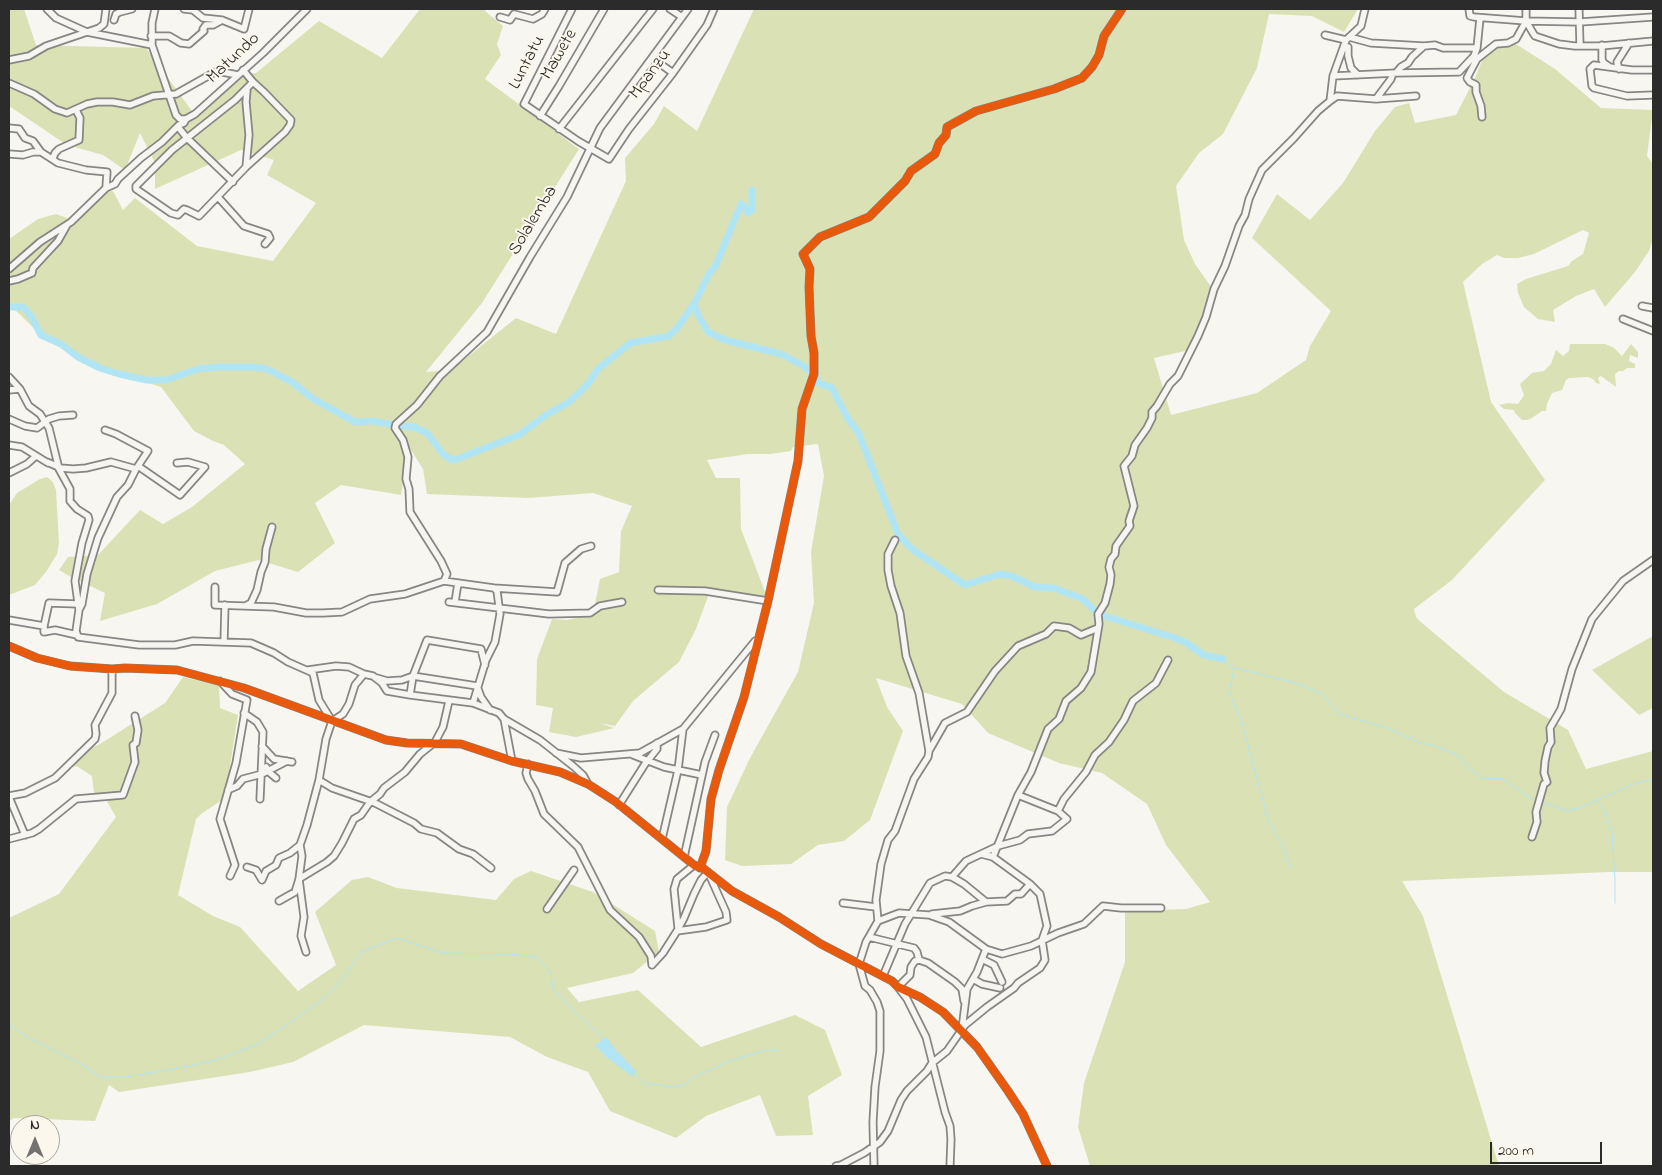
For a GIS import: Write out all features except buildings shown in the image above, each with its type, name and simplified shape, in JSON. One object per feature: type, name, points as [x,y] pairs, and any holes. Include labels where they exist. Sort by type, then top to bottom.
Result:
[{"type":"street","points":[[47,9],[56,18],[87,32],[152,45]]},
{"type":"street","points":[[9,60],[29,56],[46,46],[93,31],[104,24],[106,9]]},
{"type":"street","points":[[114,20],[116,14],[132,9]]},
{"type":"street","points":[[155,9],[151,36],[152,45],[179,126],[187,138],[232,182]]},
{"type":"street","points":[[184,9],[193,10],[203,18],[222,20],[244,29],[249,9]]},
{"type":"street","name":"Matundo","points":[[67,225],[106,188],[116,182],[118,178],[241,73],[308,9]]},
{"type":"street","points":[[500,17],[510,20],[514,14],[533,19],[542,14],[545,9]]},
{"type":"street","points":[[564,9],[571,10]]},
{"type":"street","name":"Mawete","points":[[540,116],[604,9]]},
{"type":"street","points":[[559,128],[653,9]]},
{"type":"street","points":[[670,9],[682,17]]},
{"type":"street","name":"Solalemba","points":[[444,581],[447,574],[442,561],[410,512],[409,489],[406,479],[408,457],[396,426],[417,405],[440,376],[487,332],[567,197],[600,128],[688,9]]},
{"type":"street","name":"Mpanzu","points":[[589,148],[609,159],[652,98],[674,73],[707,25],[714,9]]},
{"type":"street","points":[[678,929],[674,889],[677,879],[697,866],[706,851],[711,799],[718,770],[744,697],[768,601],[798,462],[802,409],[814,374],[809,287],[810,269],[802,254],[820,237],[869,217],[905,181],[911,171],[935,154],[939,143],[946,135],[947,127],[976,111],[1054,89],[1082,78],[1100,55],[1104,36],[1122,9]]},
{"type":"street","points":[[1330,102],[1334,76],[1342,51],[1361,26],[1365,9]]},
{"type":"street","points":[[1469,9],[1470,16],[1526,21],[1580,22],[1653,17]]},
{"type":"street","points":[[1334,76],[1458,72],[1496,44],[1516,39],[1526,21],[1526,9]]},
{"type":"street","points":[[1580,9],[1580,46]]},
{"type":"street","name":"Luntatu","points":[[540,116],[524,104],[571,10]]},
{"type":"street","points":[[1480,18],[1477,48],[1468,78],[1476,85],[1482,117]]},
{"type":"street","points":[[151,36],[169,36],[181,43],[189,44],[204,31],[203,29],[206,25],[213,25],[222,20]]},
{"type":"street","points":[[1526,21],[1535,36],[1559,44],[1580,46],[1653,41]]},
{"type":"street","points":[[1325,35],[1371,43],[1435,45],[1443,48],[1477,48]]},
{"type":"street","points":[[1349,40],[1348,56],[1351,68],[1358,74]]},
{"type":"street","points":[[1620,69],[1617,62],[1629,44]]},
{"type":"street","points":[[1602,45],[1602,60],[1610,67]]},
{"type":"street","points":[[1376,99],[1395,73],[1408,63],[1424,46]]},
{"type":"street","points":[[652,58],[674,73]]},
{"type":"street","points":[[1653,70],[1620,69],[1594,65],[1591,67],[1593,87],[1626,96],[1653,95]]},
{"type":"street","points":[[9,83],[34,94],[60,111],[67,113],[97,102],[130,105],[153,96],[178,93],[215,72],[241,73],[253,82],[264,92],[291,120],[290,125],[199,216],[184,209],[178,215],[166,209],[135,187],[172,150],[229,105],[253,82]]},
{"type":"street","points":[[246,167],[249,135],[246,102],[248,88]]},
{"type":"street","points":[[993,857],[1018,795],[1031,772],[1048,728],[1059,719],[1066,701],[1081,688],[1091,672],[1098,628],[1098,614],[1105,603],[1110,584],[1111,575],[1109,567],[1111,559],[1115,554],[1116,546],[1130,526],[1129,521],[1134,506],[1124,466],[1132,456],[1135,445],[1147,428],[1152,418],[1152,412],[1158,406],[1170,384],[1178,376],[1198,336],[1214,289],[1225,266],[1249,199],[1262,170],[1318,111],[1337,96],[1376,99],[1416,96]]},
{"type":"street","points":[[53,158],[59,149],[79,140],[80,118],[76,110]]},
{"type":"street","points":[[540,116],[589,148]]},
{"type":"street","points":[[177,117],[186,119]]},
{"type":"street","points":[[9,128],[19,129],[25,138],[33,141],[42,152],[58,163],[106,172],[116,182]]},
{"type":"street","points":[[9,154],[23,155],[42,152]]},
{"type":"street","points":[[106,172],[106,188]]},
{"type":"street","points":[[218,198],[244,226],[268,234],[270,238],[265,244]]},
{"type":"street","points":[[9,269],[40,242],[67,225]]},
{"type":"street","points":[[9,281],[18,280],[32,273],[33,268],[58,241],[67,225]]},
{"type":"street","points":[[1642,306],[1653,308]]},
{"type":"street","points":[[1623,320],[1653,330]]},
{"type":"street","points":[[9,377],[20,389],[29,406],[40,414],[46,422],[54,442],[58,466],[70,488],[70,501],[88,516],[89,520],[82,542],[75,577],[78,607],[77,635]]},
{"type":"street","points":[[9,390],[20,389]]},
{"type":"street","points":[[9,419],[34,428],[59,416],[73,415]]},
{"type":"street","points":[[78,607],[82,604],[87,574],[98,538],[117,498],[128,485],[148,452],[106,430]]},
{"type":"street","points":[[9,445],[22,446],[36,456],[58,466],[86,468],[111,462],[137,468],[180,495],[205,466],[188,462],[177,463]]},
{"type":"street","points":[[9,473],[27,464],[36,456]]},
{"type":"street","points":[[47,462],[61,474]]},
{"type":"street","points":[[247,605],[252,604],[261,572],[266,562],[266,548],[272,527]]},
{"type":"street","points":[[874,1166],[873,1122],[880,1035],[880,1011],[874,996],[865,986],[859,964],[869,937],[878,921],[876,907],[881,864],[888,840],[895,831],[914,779],[928,757],[929,751],[919,693],[906,656],[900,613],[888,570],[888,554],[895,540]]},
{"type":"street","points":[[215,587],[214,605],[274,607],[306,613],[337,613],[370,599],[405,594],[444,581],[494,588],[557,592],[565,563],[581,549],[591,546]]},
{"type":"street","points":[[1532,837],[1538,822],[1536,812],[1544,784],[1547,782],[1544,773],[1548,747],[1551,742],[1550,728],[1560,709],[1572,669],[1592,620],[1623,581],[1653,560]]},
{"type":"street","points":[[458,583],[452,602],[549,614],[590,613],[600,606],[622,602]]},
{"type":"street","points":[[473,703],[484,665],[495,642],[500,614],[497,591],[494,588]]},
{"type":"street","points":[[658,590],[705,591],[768,601]]},
{"type":"street","points":[[78,607],[49,603],[44,632],[56,630],[77,635],[81,638],[139,645],[175,645],[193,641],[251,643],[308,670],[314,675],[319,700],[332,721]]},
{"type":"street","points":[[224,642],[226,605]]},
{"type":"street","points":[[9,620],[44,626]]},
{"type":"street","points":[[556,754],[581,758],[640,753],[683,730],[713,690],[754,643],[762,623]]},
{"type":"street","points":[[929,751],[946,723],[967,712],[995,671],[1018,646],[1046,634],[1054,626],[1069,628],[1081,634],[1098,628]]},
{"type":"street","points":[[410,695],[413,676],[427,640],[481,649],[484,665]]},
{"type":"street","points":[[9,646],[37,658],[70,666],[177,670],[249,690],[386,740],[433,744],[446,742],[462,744],[512,761],[560,772],[588,784],[619,804],[684,857],[708,872],[732,891],[821,944],[882,976],[898,987],[920,997],[942,1012],[977,1047],[1023,1114],[1047,1166]]},
{"type":"street","points":[[1058,811],[1096,756],[1110,742],[1133,702],[1156,684],[1168,660]]},
{"type":"street","points":[[308,670],[336,666],[349,667],[387,681],[402,680],[413,676],[477,686]]},
{"type":"street","points":[[12,807],[17,798],[55,778],[94,739],[96,734],[94,725],[112,693],[112,669]]},
{"type":"street","points":[[279,901],[295,892],[299,879],[302,856],[300,845],[319,780],[326,739],[332,721],[343,714],[349,704],[355,685],[364,674]]},
{"type":"street","points":[[373,676],[387,691],[473,703],[499,713],[504,719],[540,740],[583,775],[588,784]]},
{"type":"street","points":[[220,681],[232,694],[247,700]]},
{"type":"street","points":[[477,686],[490,710]]},
{"type":"street","points":[[230,876],[235,865],[220,819],[236,763],[249,690]]},
{"type":"street","points":[[299,879],[334,856],[354,819],[361,815],[370,802],[384,788],[405,772],[420,754],[433,744],[442,727],[449,701]]},
{"type":"street","points":[[244,713],[257,722],[263,732],[260,799]]},
{"type":"street","points":[[9,839],[39,829],[76,799],[123,795],[135,762],[133,745],[136,743],[138,730],[135,716]]},
{"type":"street","points":[[504,719],[512,761]]},
{"type":"street","points":[[662,839],[678,770],[683,730]]},
{"type":"street","points":[[684,857],[702,775],[710,744],[715,735]]},
{"type":"street","points":[[619,804],[657,749],[657,743]]},
{"type":"street","points":[[228,790],[237,786],[244,779],[262,774],[289,761],[274,759],[262,746]]},
{"type":"street","points":[[632,754],[647,761],[702,775]]},
{"type":"street","points":[[262,758],[268,770],[276,778]]},
{"type":"street","points":[[528,764],[526,773],[544,814],[578,847],[607,906],[639,937],[650,956],[652,965],[678,929],[701,880],[708,872]]},
{"type":"street","points":[[319,780],[332,788],[370,802],[396,814],[421,829],[436,834],[459,850],[473,854],[492,868]]},
{"type":"street","points":[[25,793],[9,797],[25,834]]},
{"type":"street","points":[[952,877],[966,861],[998,846],[1020,840],[1028,834],[1052,831],[1067,819],[1058,811],[1018,795]]},
{"type":"street","points":[[247,868],[256,870],[262,880],[266,871],[276,865],[279,858],[290,853],[300,845]]},
{"type":"street","points":[[836,1166],[873,1148],[880,1142],[888,1131],[901,1100],[932,1063],[946,1051],[965,1025],[1040,968],[1045,960],[1042,940],[1047,926],[1043,902],[1038,890],[993,857],[981,854]]},
{"type":"street","points":[[547,909],[574,870]]},
{"type":"street","points":[[678,929],[706,927],[727,920],[726,912],[708,872]]},
{"type":"street","points":[[882,976],[905,924],[930,883],[945,876],[952,877],[986,902]]},
{"type":"street","points":[[299,879],[304,917],[301,936],[306,952]]},
{"type":"street","points":[[878,921],[899,913],[929,914],[960,911],[986,902],[1006,901],[1014,894],[1021,894],[1030,884]]},
{"type":"street","points":[[843,903],[876,907]]},
{"type":"street","points":[[929,914],[949,922],[986,949],[1002,954],[1031,946],[1084,924],[1102,906],[1161,908]]},
{"type":"street","points":[[869,937],[914,948],[919,960]]},
{"type":"street","points":[[961,1031],[967,989],[986,949]]},
{"type":"street","points":[[973,979],[982,984],[1001,985],[994,965],[982,959]]},
{"type":"street","points":[[898,987],[910,975],[911,967],[915,961],[919,960],[928,963],[955,982],[962,989],[964,1001]]},
{"type":"street","points":[[898,987],[907,999],[926,1037],[950,1126],[950,1166]]},
{"type":"green space","points":[[9,9],[24,9],[36,45],[146,48],[192,111],[235,76],[256,73],[319,21],[382,58],[420,9],[486,9],[485,11],[503,26],[497,44],[501,55],[485,79],[579,149],[482,303],[426,372],[451,370],[516,318],[556,334],[626,181],[625,158],[654,124],[664,106],[697,131],[754,9],[1358,9],[1344,32],[1312,16],[1269,14],[1257,68],[1223,134],[1199,153],[1176,186],[1184,240],[1195,264],[1212,288],[1194,349],[1154,358],[1171,415],[1257,393],[1306,360],[1310,346],[1331,311],[1252,238],[1277,194],[1310,220],[1343,183],[1375,131],[1395,107],[1409,103],[1415,123],[1456,115],[1475,78],[1488,46],[1516,44],[1555,69],[1601,108],[1653,110],[1647,156],[1653,164],[1653,239],[1649,251],[1635,272],[1605,307],[1594,289],[1576,296],[1553,310],[1555,322],[1538,319],[1524,307],[1518,293],[1517,284],[1526,279],[1568,266],[1583,254],[1589,233],[1583,230],[1534,254],[1518,258],[1504,258],[1497,255],[1482,264],[1463,282],[1491,402],[1545,480],[1452,580],[1414,609],[1416,617],[1422,623],[1504,692],[1568,730],[1586,769],[1653,751],[1653,872],[1609,872],[1402,881],[1423,916],[1499,1166],[1090,1166],[1078,1127],[1084,1083],[1125,962],[1125,911],[1186,909],[1210,902],[1166,845],[1147,804],[1102,773],[1059,763],[988,733],[962,704],[876,678],[887,707],[903,731],[870,820],[844,841],[818,845],[791,864],[742,866],[725,860],[727,807],[750,758],[798,672],[814,603],[811,552],[824,476],[818,444],[793,447],[791,451],[770,454],[748,454],[707,460],[716,478],[740,478],[741,529],[767,597],[709,594],[696,629],[679,662],[633,701],[615,726],[600,723],[614,728],[576,737],[549,732],[553,708],[536,705],[537,659],[552,619],[567,620],[593,614],[600,579],[619,572],[621,531],[632,506],[593,493],[528,498],[427,494],[423,469],[409,447],[401,495],[341,485],[315,503],[335,543],[298,572],[259,560],[215,571],[157,604],[100,621],[105,593],[59,570],[68,557],[98,555],[140,510],[163,524],[192,507],[245,464],[224,445],[194,431],[161,387],[106,370],[46,340],[9,304],[9,239],[38,219],[56,214],[75,221],[107,191],[113,191],[123,210],[135,198],[197,246],[273,261],[316,203],[267,175],[274,160],[241,150],[155,189],[155,163],[140,133],[125,170],[103,155],[67,145],[9,106]]},
{"type":"green space","points":[[1570,344],[1605,344],[1614,348],[1622,356],[1631,344],[1638,352],[1638,358],[1630,355],[1629,361],[1635,364],[1635,368],[1627,368],[1615,374],[1616,387],[1601,376],[1598,378],[1600,384],[1588,377],[1569,378],[1566,380],[1562,390],[1552,393],[1546,411],[1542,411],[1527,420],[1522,420],[1514,410],[1504,409],[1499,405],[1508,403],[1518,404],[1524,395],[1520,384],[1532,373],[1544,371],[1551,364],[1556,350],[1563,356],[1569,351]]},
{"type":"green space","points":[[47,477],[53,482],[56,490],[59,543],[57,554],[35,585],[9,595],[9,505],[17,493],[40,479]]},
{"type":"green space","points":[[1653,636],[1653,708],[1639,715],[1592,670]]},
{"type":"green space","points":[[183,677],[219,685],[220,708],[238,715],[225,798],[196,819],[178,895],[213,916],[240,927],[298,991],[336,965],[315,912],[352,880],[368,877],[397,888],[496,900],[514,879],[531,871],[593,892],[655,931],[659,952],[633,973],[567,988],[579,1002],[638,990],[701,1047],[795,1015],[825,1030],[842,1075],[808,1096],[813,1135],[776,1136],[760,1095],[706,1116],[676,1138],[610,1111],[588,1072],[547,1057],[510,1037],[364,1025],[293,1062],[250,1072],[119,1092],[109,1085],[95,1121],[60,1120],[60,1115],[10,1115],[9,1121],[9,918],[59,894],[116,817],[105,798],[94,793],[92,776],[78,767],[72,766],[69,762],[72,757],[100,744],[165,703]]},
{"type":"water","points":[[606,1037],[636,1071],[633,1077],[605,1056],[595,1045]]},
{"type":"waterway","points":[[9,307],[23,307],[31,316],[41,335],[61,344],[78,357],[100,368],[147,380],[166,380],[198,369],[220,367],[267,369],[292,382],[312,398],[355,422],[373,421],[414,427],[427,433],[443,454],[452,460],[519,435],[546,415],[569,402],[588,384],[598,369],[630,343],[669,336],[678,327],[694,304],[709,274],[716,265],[741,204],[748,213],[752,210],[752,190]]},
{"type":"waterway","points":[[694,304],[708,332],[725,340],[781,354],[814,374],[819,383],[832,388],[847,417],[859,434],[898,534],[912,549],[953,577],[965,585],[1000,574],[1012,576],[1035,587],[1054,588],[1083,599],[1098,614],[1175,638],[1185,642],[1204,655],[1223,659]]},
{"type":"waterway","points":[[1223,659],[1231,667],[1296,683],[1323,694],[1339,714],[1388,728],[1420,743],[1432,745],[1453,753],[1460,757],[1481,778],[1503,779],[1538,801]]},
{"type":"waterway","points":[[1234,669],[1229,692],[1241,719],[1268,819],[1291,867]]},
{"type":"waterway","points":[[1542,802],[1567,811],[1579,808],[1633,784],[1653,779]]},
{"type":"waterway","points":[[1597,800],[1606,813],[1612,833],[1615,903]]},
{"type":"waterway","points":[[9,1024],[25,1036],[83,1065],[101,1077],[125,1077],[216,1060],[256,1045],[281,1029],[326,997],[345,976],[361,952],[397,938],[443,953],[510,954],[536,957],[551,972],[553,989],[598,1032],[603,1040]]},
{"type":"waterway","points":[[634,1074],[644,1083],[673,1087],[684,1085],[694,1077],[730,1061],[765,1050],[779,1050]]},
{"type":"cycle path","points":[[700,868],[706,851],[711,799],[744,697],[768,601],[798,461],[802,409],[814,374],[809,287],[810,269],[803,254],[820,237],[869,217],[905,181],[911,171],[935,154],[939,143],[946,135],[947,127],[976,111],[1054,89],[1082,78],[1092,67],[1099,55],[1104,36],[1122,9]]},
{"type":"cycle path","points":[[9,646],[37,658],[70,666],[177,670],[244,688],[386,740],[407,743],[461,744],[512,761],[560,772],[588,784],[616,802],[694,865],[704,869],[732,891],[779,917],[821,944],[892,981],[898,987],[920,997],[943,1012],[977,1047],[1008,1091],[1023,1114],[1047,1166]]}]
